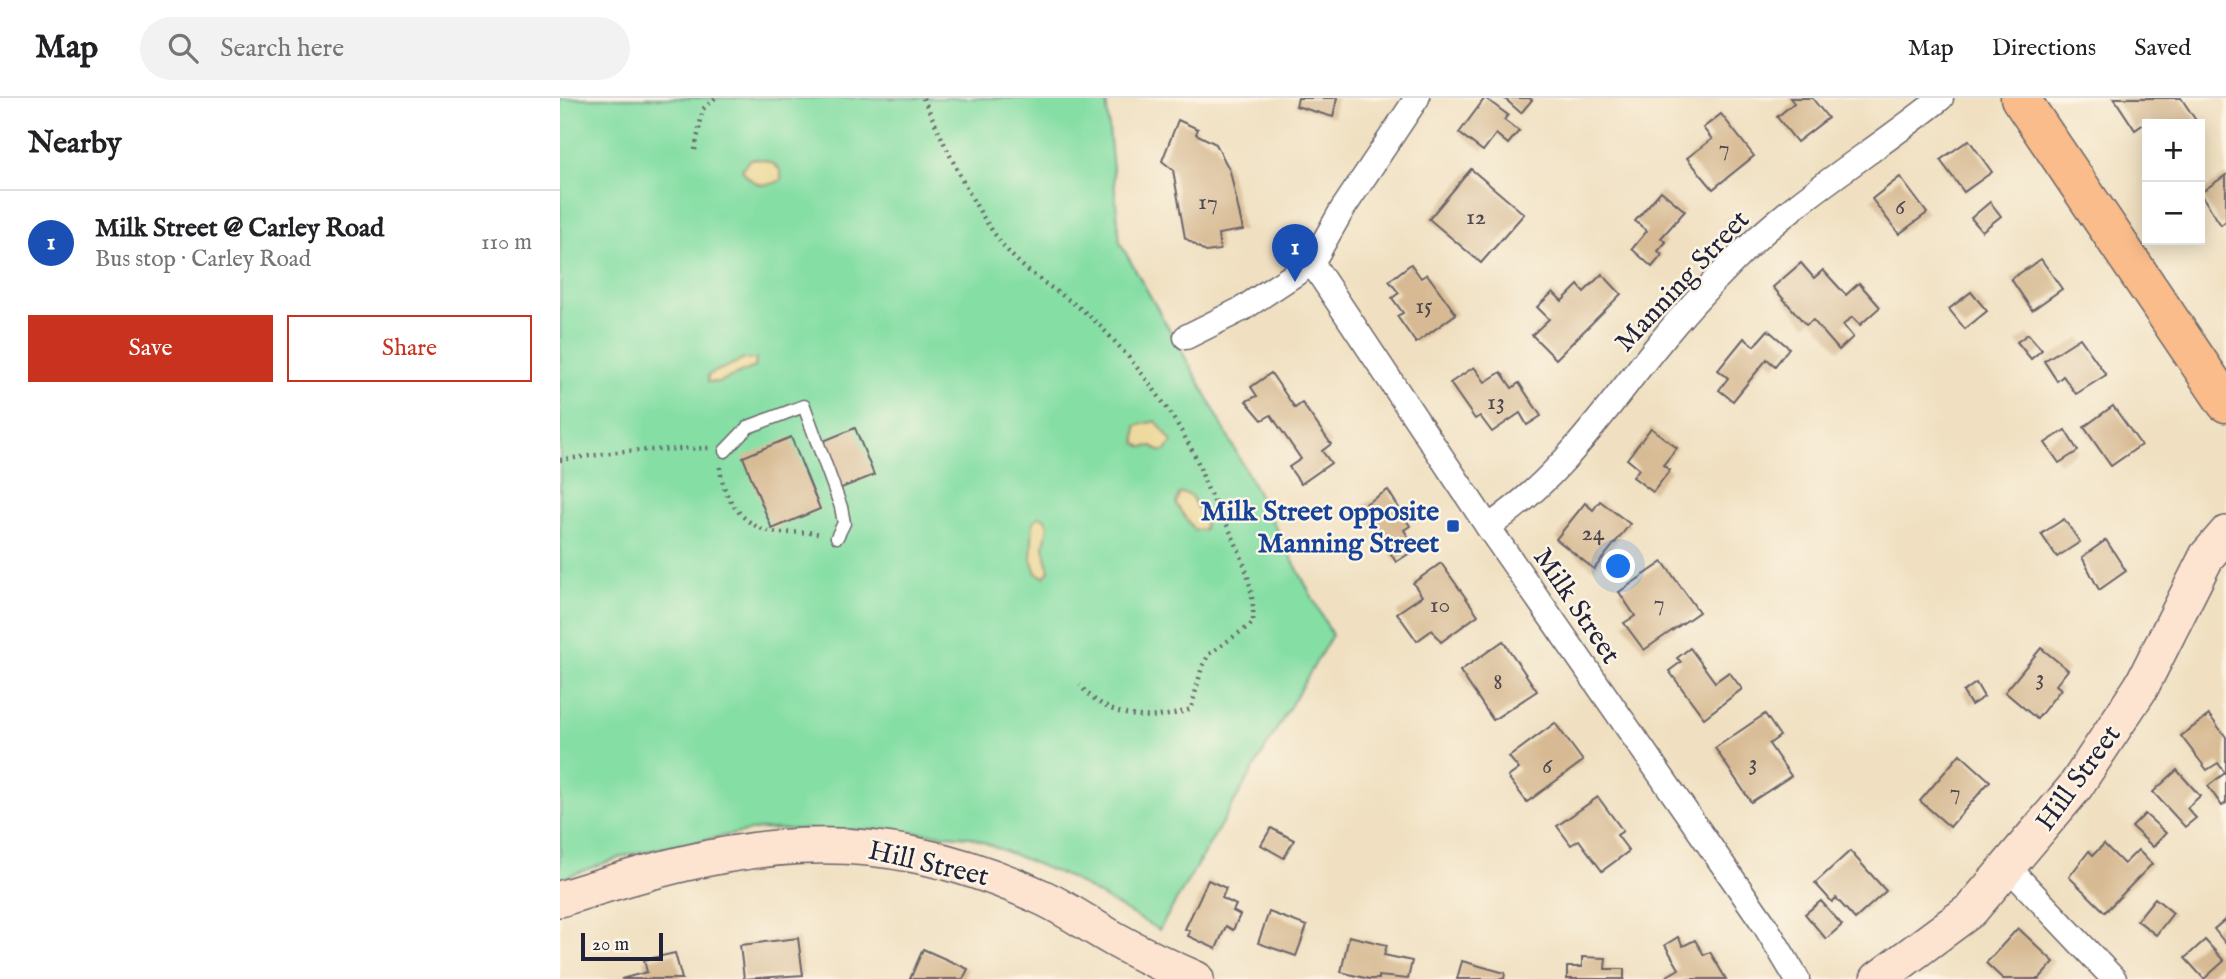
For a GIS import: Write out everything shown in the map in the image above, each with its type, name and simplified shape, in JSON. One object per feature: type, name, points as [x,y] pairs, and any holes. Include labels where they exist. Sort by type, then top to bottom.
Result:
[{"type":"main road","points":[[2020,98],[2226,403]]},
{"type":"street","points":[[1186,337],[1242,309],[1312,263],[1342,210],[1417,98]]},
{"type":"street","name":"Manning Street","points":[[1488,527],[1526,502],[1575,448],[1662,339],[1731,263],[1791,208],[1899,132],[1941,98]]},
{"type":"street","name":"Milk Street","points":[[1312,263],[1488,527],[1764,924],[1797,979]]},
{"type":"street","name":"Hill Street","points":[[1878,979],[1971,910],[2075,787],[2141,687],[2207,556],[2226,534]]},
{"type":"street","name":"Hill Street","points":[[560,899],[650,872],[795,844],[851,844],[891,849],[958,864],[1003,880],[1044,898],[1115,940],[1196,979]]},
{"type":"street","points":[[2008,867],[2114,979]]},
{"type":"lane","points":[[725,451],[733,439],[748,427],[794,408],[804,407],[841,507],[844,523],[836,537]]},
{"type":"path","points":[[695,150],[703,109],[715,98]]},
{"type":"path","points":[[923,98],[991,230],[1017,262],[1037,281],[1096,322],[1152,387],[1194,453],[1205,482],[1238,544],[1254,608],[1253,623],[1209,654],[1202,667],[1191,709],[1136,718],[1107,708],[1090,698],[1080,685]]},
{"type":"path","points":[[560,460],[625,451],[690,448],[725,451],[720,469],[722,478],[734,509],[744,519],[780,533],[804,530],[836,537]]},
{"type":"green space","points":[[560,98],[1106,98],[1120,243],[1202,387],[1332,635],[1159,930],[1070,878],[971,837],[887,830],[760,829],[627,855],[560,879]]},
{"type":"sand","points":[[750,159],[775,165],[781,171],[781,180],[764,185],[754,182],[742,169]]},
{"type":"sand","points":[[744,359],[756,359],[755,367],[719,382],[708,382],[708,375]]},
{"type":"sand","points":[[1156,421],[1172,442],[1166,451],[1159,451],[1153,446],[1142,447],[1136,443],[1136,426]]},
{"type":"sand","points":[[1179,494],[1191,496],[1197,508],[1206,516],[1204,530],[1194,530],[1176,504]]},
{"type":"sand","points":[[1040,516],[1048,526],[1044,546],[1049,571],[1044,577],[1036,573],[1031,559],[1033,522]]},
{"type":"building","points":[[1298,98],[1337,98],[1333,117],[1296,106]]},
{"type":"building","points":[[1485,98],[1508,115],[1504,120],[1519,131],[1508,144],[1496,134],[1483,151],[1459,133]]},
{"type":"building","points":[[1504,98],[1529,98],[1532,100],[1521,113]]},
{"type":"building","points":[[1790,98],[1812,98],[1828,118],[1797,142],[1777,117],[1794,103]]},
{"type":"building","points":[[2114,98],[2181,98],[2195,119],[2142,119],[2142,125],[2135,130]]},
{"type":"building","points":[[1721,114],[1754,156],[1713,189],[1687,158],[1712,139],[1703,128]]},
{"type":"building","points":[[1178,120],[1198,129],[1196,134],[1216,144],[1230,171],[1243,230],[1218,234],[1220,250],[1206,252],[1185,238],[1173,170],[1162,161]]},
{"type":"building","points":[[1969,140],[1992,172],[1964,192],[1940,160]]},
{"type":"building","points":[[1471,169],[1524,214],[1481,263],[1429,219]]},
{"type":"building","points":[[2226,175],[2226,221],[2221,225],[2205,201],[2205,190]]},
{"type":"building","points":[[1900,177],[1927,213],[1899,234],[1872,199]]},
{"type":"building","points":[[1661,191],[1685,211],[1661,238],[1666,242],[1658,251],[1662,255],[1652,267],[1632,249],[1647,231],[1635,221]]},
{"type":"building","points":[[1990,202],[2001,216],[1982,231],[1971,218]]},
{"type":"building","points":[[2041,259],[2062,289],[2032,310],[2011,279]]},
{"type":"building","points":[[1801,263],[1814,278],[1823,270],[1846,295],[1859,283],[1880,307],[1860,325],[1852,317],[1843,325],[1853,337],[1839,350],[1813,320],[1806,325],[1773,287]]},
{"type":"building","points":[[1411,264],[1421,278],[1427,274],[1456,314],[1416,343],[1397,316],[1403,313],[1392,298],[1399,293],[1389,281]]},
{"type":"building","points":[[1602,274],[1621,294],[1556,359],[1532,335],[1549,319],[1537,307],[1553,292],[1562,301],[1578,285],[1584,292]]},
{"type":"building","points":[[1971,292],[1987,311],[1965,329],[1949,309]]},
{"type":"building","points":[[1768,330],[1789,348],[1775,366],[1767,359],[1733,401],[1719,390],[1728,378],[1718,370],[1744,338],[1754,346]]},
{"type":"building","points":[[2028,334],[2042,350],[2031,359],[2017,342]]},
{"type":"building","points":[[2080,338],[2106,375],[2076,394],[2063,376],[2057,381],[2044,361]]},
{"type":"building","points":[[1474,367],[1485,382],[1501,372],[1512,388],[1519,383],[1541,416],[1527,425],[1520,413],[1492,432],[1480,416],[1475,419],[1450,383]]},
{"type":"building","points":[[1271,373],[1295,408],[1302,403],[1331,444],[1322,451],[1331,463],[1301,484],[1289,467],[1301,459],[1271,415],[1262,420],[1246,401],[1257,396],[1251,387]]},
{"type":"building","points":[[2113,406],[2141,445],[2111,466],[2084,427]]},
{"type":"building","points":[[855,428],[874,475],[839,489],[821,442]]},
{"type":"building","points":[[1651,428],[1677,448],[1663,465],[1670,470],[1653,492],[1633,477],[1639,469],[1627,459]]},
{"type":"building","points":[[2065,430],[2078,451],[2059,463],[2045,443]]},
{"type":"building","points":[[791,437],[820,509],[772,529],[743,457]]},
{"type":"building","points":[[1388,490],[1410,526],[1404,530],[1416,549],[1396,562],[1362,506]]},
{"type":"building","points":[[1600,501],[1630,524],[1594,569],[1556,539],[1585,503],[1593,510]]},
{"type":"building","points":[[2064,519],[2080,542],[2057,557],[2041,534]]},
{"type":"building","points":[[2106,540],[2126,571],[2099,590],[2082,557]]},
{"type":"building","points":[[1663,562],[1699,612],[1644,650],[1624,623],[1635,616],[1619,592]]},
{"type":"building","points":[[1441,563],[1478,615],[1441,642],[1432,630],[1417,641],[1397,613],[1422,596],[1413,583]]},
{"type":"building","points":[[1503,641],[1537,691],[1493,720],[1460,671]]},
{"type":"building","points":[[1690,648],[1715,682],[1729,672],[1742,689],[1704,718],[1669,671],[1681,662],[1677,658]]},
{"type":"building","points":[[2041,648],[2068,670],[2056,685],[2061,689],[2037,719],[2005,692]]},
{"type":"building","points":[[1976,683],[1984,697],[1971,705],[1963,692]]},
{"type":"building","points":[[1765,714],[1780,736],[1769,744],[1791,776],[1751,802],[1715,748]]},
{"type":"building","points":[[2209,715],[2226,737],[2226,803],[2222,806],[2208,786],[2225,773],[2218,763],[2207,770],[2181,736]]},
{"type":"building","points":[[1555,723],[1583,761],[1527,802],[1508,777],[1519,769],[1509,757]]},
{"type":"building","points":[[1960,754],[1990,781],[1950,827],[1920,801]]},
{"type":"building","points":[[2177,770],[2200,796],[2187,808],[2196,818],[2185,827],[2153,792]]},
{"type":"building","points":[[1598,797],[1623,831],[1617,835],[1629,851],[1602,871],[1579,840],[1571,845],[1557,826]]},
{"type":"building","points":[[2145,814],[2166,833],[2153,847],[2132,827]]},
{"type":"building","points":[[1271,828],[1294,840],[1284,858],[1261,845]]},
{"type":"building","points":[[2104,844],[2124,864],[2138,850],[2152,864],[2105,912],[2069,877],[2089,851],[2093,855]]},
{"type":"building","points":[[1850,851],[1886,891],[1855,919],[1836,898],[1832,902],[1815,883]]},
{"type":"building","points":[[1208,880],[1226,888],[1222,898],[1236,905],[1233,911],[1240,915],[1233,930],[1226,926],[1216,949],[1188,936],[1190,931],[1185,929]]},
{"type":"building","points":[[2155,898],[2173,913],[2156,935],[2137,920]]},
{"type":"building","points":[[1821,901],[1842,925],[1826,939],[1805,914]]},
{"type":"building","points":[[1269,912],[1307,926],[1296,956],[1258,943]]},
{"type":"building","points":[[2226,919],[2226,944],[2214,929]]},
{"type":"building","points":[[2018,928],[2054,962],[2039,979],[2003,979],[1986,963]]},
{"type":"building","points":[[1349,936],[1387,945],[1384,955],[1412,961],[1408,979],[1379,976],[1379,979],[1369,979],[1341,972]]},
{"type":"building","points":[[1678,937],[1683,946],[1695,940],[1704,955],[1710,952],[1726,979],[1662,979],[1679,969],[1665,945]]},
{"type":"building","points":[[798,938],[803,975],[744,979],[740,945]]},
{"type":"building","points":[[2205,940],[2224,961],[2204,979],[2185,958]]},
{"type":"building","points":[[923,949],[968,969],[963,979],[910,979]]},
{"type":"building","points":[[675,953],[682,979],[621,979],[647,972],[644,960]]},
{"type":"building","points":[[1582,957],[1606,958],[1605,969],[1624,969],[1624,979],[1567,979],[1567,967],[1582,967]]},
{"type":"building","points":[[1462,961],[1505,973],[1504,979],[1457,979]]},
{"type":"place","name":"Milk Street @ Carley Road","points":[[1295,282]]},
{"type":"place","name":"Milk Street opposite Manning Street","points":[[1453,526]]}]
